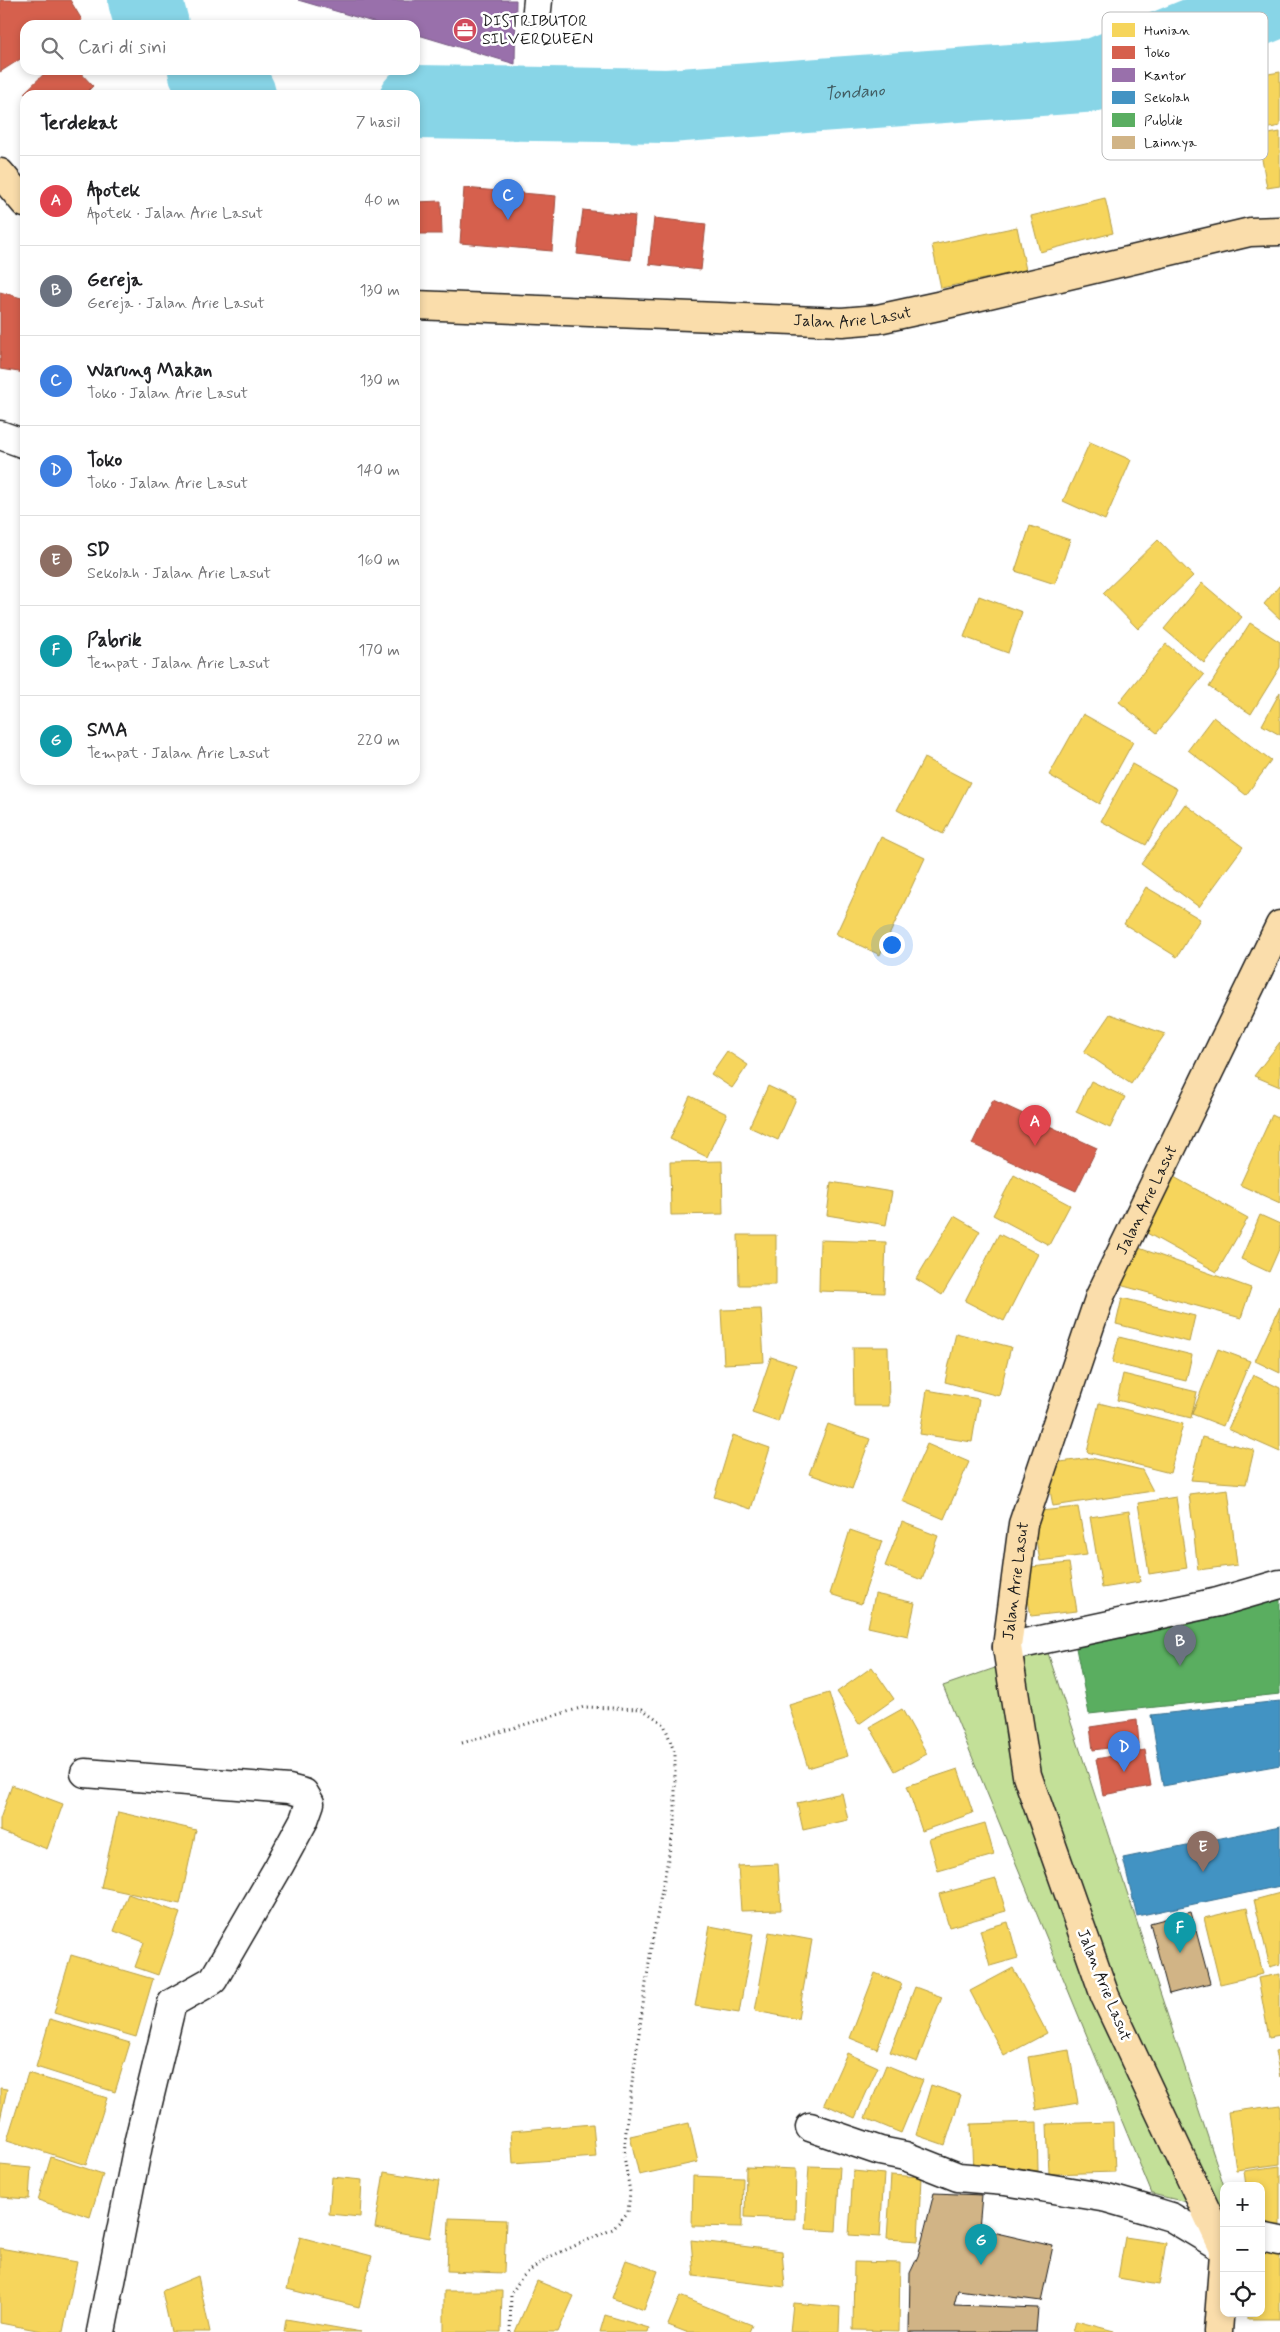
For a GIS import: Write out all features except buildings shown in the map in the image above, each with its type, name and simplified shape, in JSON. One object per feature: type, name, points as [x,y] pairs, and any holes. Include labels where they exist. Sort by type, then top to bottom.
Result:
[{"type":"main road","points":[[0,173],[20,197]]},
{"type":"main road","name":"Jalan Arie Lasut","points":[[420,305],[842,322],[938,306],[1250,232],[1280,231]]},
{"type":"main road","name":"Jalan Arie Lasut","points":[[1220,2240],[1105,1996],[1027,1775],[1007,1647],[1023,1524],[1100,1296],[1280,925]]},
{"type":"main road","points":[[1218,2332],[1223,2272]]},
{"type":"street","points":[[0,435],[20,442]]},
{"type":"street","points":[[1007,1647],[1218,1602],[1280,1584]]},
{"type":"street","points":[[85,1772],[289,1789],[304,1793],[310,1803],[279,1866],[213,1980],[172,2003],[139,2140],[101,2332]]},
{"type":"street","name":"Jalan Arie Lasut","points":[[810,2127],[880,2151],[905,2156],[958,2177],[1004,2181],[1107,2198],[1145,2209],[1171,2217],[1220,2247]]},
{"type":"street","points":[[1265,2238],[1280,2241]]},
{"type":"path","points":[[462,1743],[584,1707],[642,1709],[664,1724],[675,1754],[675,1822],[651,1948],[627,2119],[624,2156],[630,2192],[628,2212],[614,2229],[545,2259],[522,2277],[511,2294],[510,2332]]},
{"type":"green space","points":[[1047,1650],[1223,2182],[1220,2182],[1220,2210],[1152,2194],[943,1686]]},
{"type":"waterway","name":"Tondano","points":[[145,0],[151,20]]},
{"type":"waterway","name":"Tondano","points":[[1251,12],[1280,0]]},
{"type":"waterway","name":"Tondano","points":[[420,102],[668,106],[1096,75],[1102,73]]},
{"type":"waterway","name":"Tondano","points":[[212,75],[232,90]]},
{"type":"place","name":"DISTRIBUTOR SILVERQUEEN","points":[[465,30]]},
{"type":"place","name":"Warung Makan","points":[[508,220]]},
{"type":"place","name":"Apotek","points":[[1035,1146]]},
{"type":"place","name":"Gereja","points":[[1180,1666]]},
{"type":"place","name":"Toko","points":[[1124,1772]]},
{"type":"place","name":"SD","points":[[1203,1872]]},
{"type":"place","name":"Pabrik","points":[[1180,1953]]},
{"type":"place","name":"SMA","points":[[981,2265]]}]
